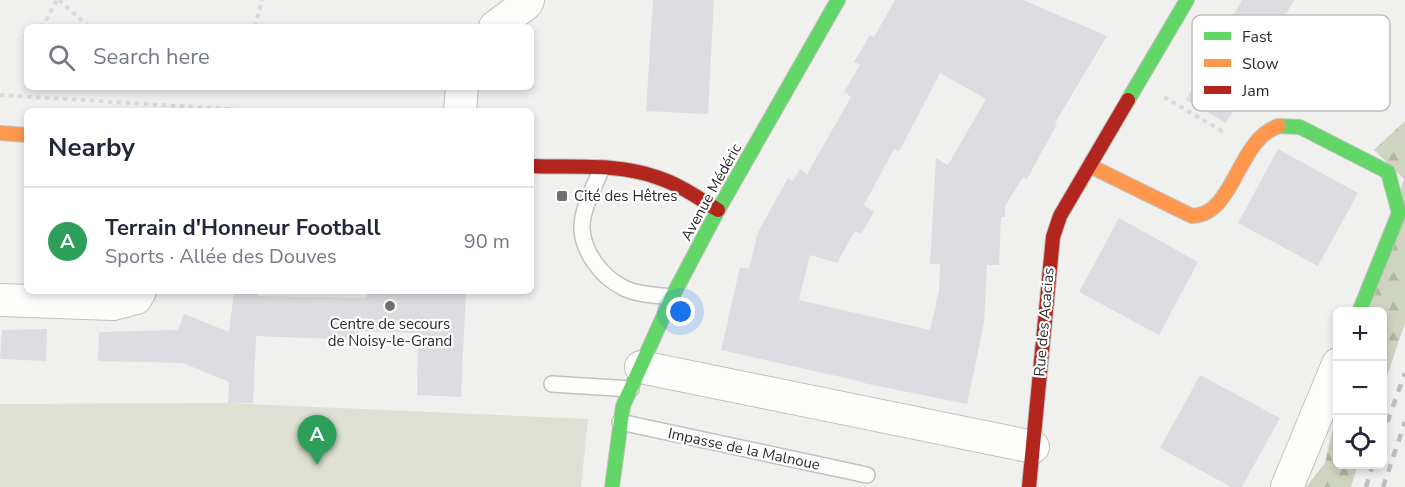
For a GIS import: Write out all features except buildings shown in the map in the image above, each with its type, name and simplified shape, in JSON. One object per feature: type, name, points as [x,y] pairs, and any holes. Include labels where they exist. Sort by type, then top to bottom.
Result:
[{"type":"street","points":[[499,24],[526,4],[528,0]]},
{"type":"street","name":"Avenue Médéric","points":[[612,487],[623,405],[672,297],[718,210],[838,0]]},
{"type":"street","name":"Rue des Acacias","points":[[1029,487],[1053,237],[1060,216],[1140,81],[1182,2]]},
{"type":"street","points":[[460,108],[462,90]]},
{"type":"street","points":[[1090,166],[1192,216],[1206,214],[1220,201],[1258,136],[1272,127],[1287,123],[1300,127],[1388,172],[1399,213],[1361,307]]},
{"type":"street","points":[[0,133],[24,135]]},
{"type":"street","points":[[534,166],[602,168],[645,173],[680,188],[718,210]]},
{"type":"street","points":[[0,300],[113,304],[136,298],[138,294]]},
{"type":"street","points":[[1287,487],[1333,376]]},
{"type":"street","points":[[636,378],[1033,447]]},
{"type":"lane","points":[[602,168],[589,199],[582,228],[588,254],[605,274],[622,287],[672,297]]},
{"type":"lane","points":[[552,384],[636,378]]},
{"type":"lane","name":"Impasse de la Malnoue","points":[[620,422],[867,476]]},
{"type":"path","points":[[44,24],[58,0],[86,24]]},
{"type":"path","points":[[256,24],[262,0]]},
{"type":"path","points":[[1140,81],[1222,131],[1231,128],[1256,140]]},
{"type":"path","points":[[0,95],[211,108]]},
{"type":"shaded area","points":[[228,403],[588,419],[581,487],[0,487],[0,404]]},
{"type":"green space","points":[[1405,121],[1405,323],[1387,376],[1387,307],[1363,307],[1404,179],[1374,150]]},
{"type":"green space","points":[[1333,428],[1333,469],[1357,469],[1351,487],[1306,487],[1325,463]]},
{"type":"railway","points":[[1387,423],[1405,373]]},
{"type":"railway","points":[[1383,487],[1405,422]]},
{"type":"railway","points":[[1366,487],[1371,469]]},
{"type":"traffic: fast","points":[[612,487],[623,406],[672,297],[718,210],[838,0]]},
{"type":"traffic: fast","points":[[1128,100],[1187,0]]},
{"type":"traffic: fast","points":[[1279,126],[1300,127],[1388,172],[1399,213],[1361,307]]},
{"type":"traffic: slow","points":[[1090,166],[1192,216],[1206,212],[1218,203],[1254,145],[1265,134],[1279,126]]},
{"type":"traffic: slow","points":[[0,133],[24,135]]},
{"type":"traffic: jam","points":[[1029,487],[1053,237],[1060,216],[1128,100]]},
{"type":"traffic: jam","points":[[534,166],[610,168],[641,173],[673,183],[718,210]]},
{"type":"place","name":"Cité des Hêtres","points":[[562,196]]},
{"type":"place","name":"Centre de secours de Noisy-le-Grand","points":[[390,306]]},
{"type":"place","name":"Terrain d'Honneur Football","points":[[317,465]]}]
